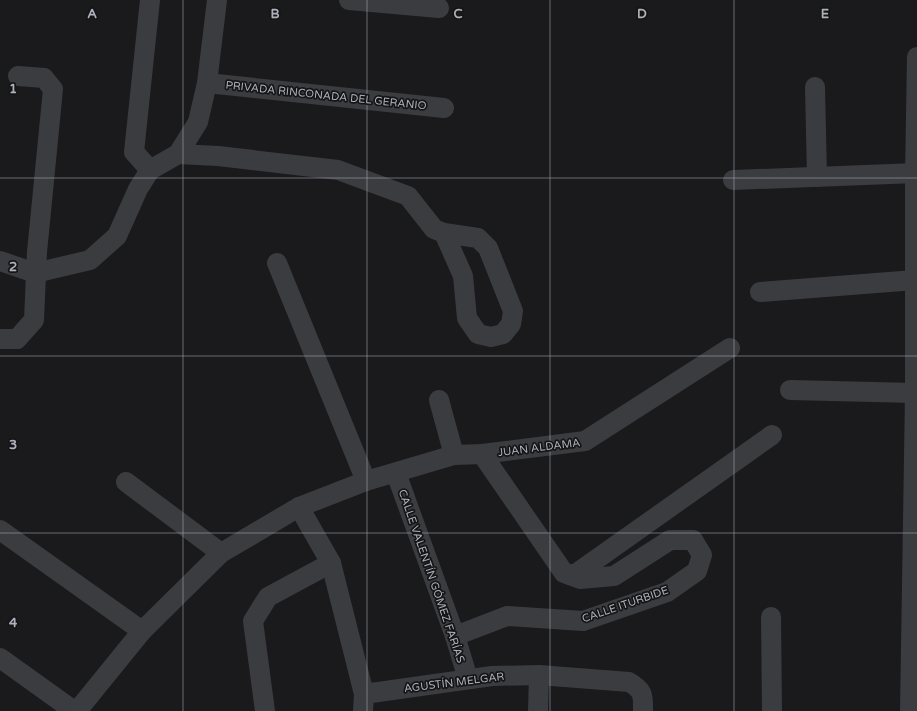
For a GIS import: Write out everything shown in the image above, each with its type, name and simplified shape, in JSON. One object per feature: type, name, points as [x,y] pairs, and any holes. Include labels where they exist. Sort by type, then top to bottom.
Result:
[{"type":"street","points":[[150,0],[134,152],[150,170]]},
{"type":"street","points":[[0,261],[35,273],[90,260],[117,236],[138,189],[150,170],[178,154],[198,122],[207,83],[217,0]]},
{"type":"street","points":[[349,0],[439,8]]},
{"type":"street","points":[[910,711],[914,631],[917,57]]},
{"type":"street","points":[[0,339],[17,339],[34,320],[35,273],[53,89],[44,78],[18,76]]},
{"type":"street","name":"PRIVADA RINCONADA DEL GERANIO","points":[[207,83],[444,108]]},
{"type":"street","points":[[815,87],[817,177]]},
{"type":"street","points":[[178,154],[218,156],[338,170],[408,196],[434,229],[444,233],[478,238],[488,248],[513,311],[511,324],[503,334],[491,337],[478,334],[467,318],[463,276],[444,233]]},
{"type":"street","points":[[733,180],[916,174]]},
{"type":"street","points":[[277,263],[366,481]]},
{"type":"street","points":[[760,292],[915,280]]},
{"type":"street","name":"JUAN ALDAMA","points":[[84,708],[142,632],[221,552],[300,507],[366,481],[454,455],[482,454],[585,441],[730,348]]},
{"type":"street","points":[[790,390],[915,393]]},
{"type":"street","points":[[439,400],[454,455]]},
{"type":"street","points":[[482,454],[564,573],[569,575],[577,573],[772,435]]},
{"type":"street","name":"CALLE VALENTÍN GÓMEZ FARÍAS","points":[[396,473],[455,636],[468,679]]},
{"type":"street","points":[[126,482],[221,552]]},
{"type":"street","name":"AGUSTÍN MELGAR","points":[[300,507],[331,563],[363,703],[468,679],[492,676],[539,675],[629,682],[639,688],[644,696],[644,711]]},
{"type":"street","points":[[0,530],[142,632]]},
{"type":"street","name":"CALLE ITURBIDE","points":[[455,636],[507,616],[582,621],[667,592],[697,571],[702,555],[693,540],[670,540],[614,576],[580,579],[569,575]]},
{"type":"street","points":[[264,711],[253,621],[268,597],[331,563]]},
{"type":"street","points":[[771,617],[772,711]]},
{"type":"street","points":[[0,658],[84,708]]},
{"type":"street","points":[[538,711],[539,675]]}]
